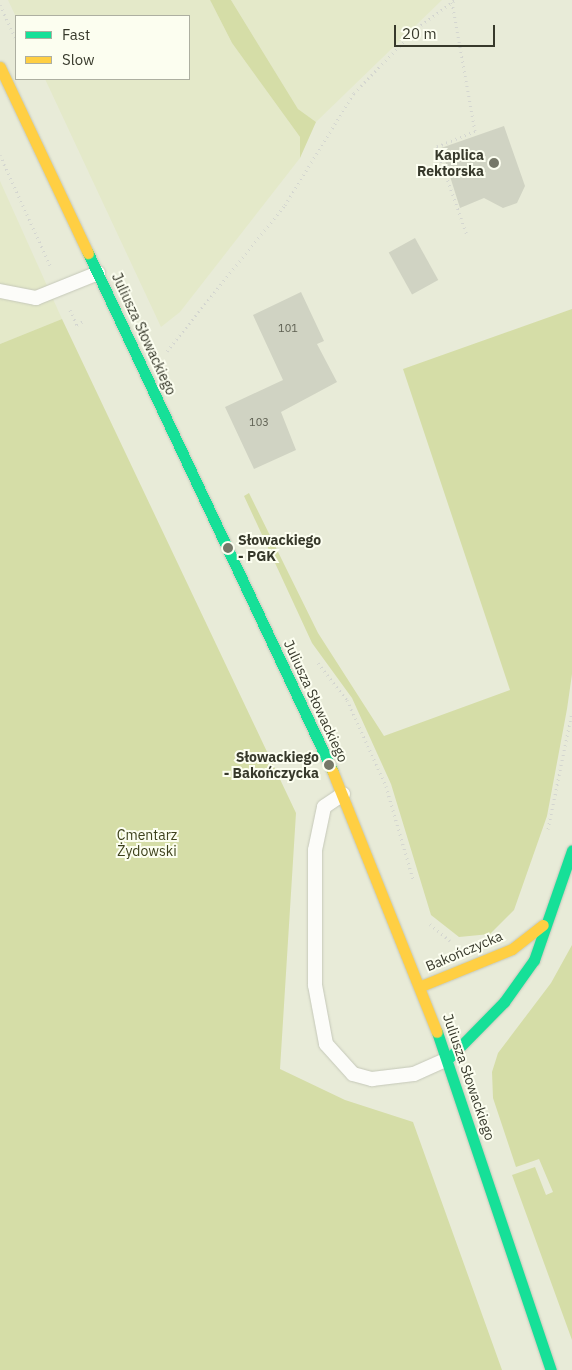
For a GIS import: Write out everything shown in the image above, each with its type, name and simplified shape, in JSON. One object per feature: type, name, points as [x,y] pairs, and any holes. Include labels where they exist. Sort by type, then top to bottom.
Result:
[{"type":"street","name":"Juliusza Słowackiego","points":[[2,75],[98,273],[342,794],[421,986],[448,1059],[551,1370]]},
{"type":"street","points":[[448,1059],[522,978],[534,960],[543,925],[572,850]]},
{"type":"street","name":"Bakończycka","points":[[421,986],[512,949],[543,925]]},
{"type":"lane","points":[[0,291],[36,298],[61,290],[98,273]]},
{"type":"lane","points":[[342,794],[324,807],[315,850],[315,985],[326,1044],[353,1074],[372,1079],[414,1074],[448,1059]]},
{"type":"path","points":[[174,345],[285,205],[354,93],[417,28],[453,1],[475,130],[436,147],[467,235]]},
{"type":"path","points":[[0,6],[15,37]]},
{"type":"path","points":[[0,155],[77,325],[113,305]]},
{"type":"path","points":[[166,352],[170,361]]},
{"type":"path","points":[[311,654],[346,700],[386,786],[416,890]]},
{"type":"path","points":[[546,836],[572,712]]},
{"type":"path","points":[[424,918],[442,936],[460,944]]},
{"type":"shaded area","points":[[8,0],[210,0],[232,43],[300,137],[300,158],[180,312],[161,327],[45,80],[190,80],[190,15],[15,15]]},
{"type":"shaded area","points":[[231,0],[442,0],[316,122],[298,109]]},
{"type":"shaded area","points":[[0,181],[62,319],[0,344]]},
{"type":"green space","points":[[210,0],[231,0],[298,109],[316,122],[300,158],[300,137],[232,43]]},
{"type":"green space","points":[[572,309],[572,674],[567,709],[547,816],[514,910],[490,934],[459,937],[431,915],[391,784],[352,698],[312,643],[244,496],[249,493],[318,633],[384,736],[510,690],[403,369]]},
{"type":"green space","name":"Cmentarz Żydowski","points":[[62,319],[296,813],[280,1069],[345,1100],[413,1122],[502,1370],[0,1370],[0,344]]},
{"type":"green space","points":[[572,945],[572,1340],[512,1175],[535,1167],[546,1195],[553,1192],[539,1159],[516,1167],[493,1098],[492,1072],[498,1053],[551,983]]},
{"type":"building","name":"Kaplica Rektorska","points":[[504,126],[525,186],[517,203],[503,208],[484,198],[460,208],[441,148]]},
{"type":"building","points":[[415,238],[438,280],[412,295],[389,253]]},
{"type":"building","points":[[301,292],[324,341],[317,344],[337,382],[281,412],[296,450],[254,469],[225,407],[283,380],[253,315]]},
{"type":"traffic: fast","points":[[88,253],[332,770]]},
{"type":"traffic: fast","points":[[448,1059],[504,1002],[534,960],[572,850]]},
{"type":"traffic: fast","points":[[437,1032],[551,1370]]},
{"type":"traffic: slow","points":[[0,67],[88,253]]},
{"type":"traffic: slow","points":[[332,770],[437,1032]]},
{"type":"traffic: slow","points":[[421,986],[512,949],[543,925]]},
{"type":"place","name":"Kaplica Rektorska","points":[[494,163]]},
{"type":"place","name":"Słowackiego - PGK","points":[[228,548]]},
{"type":"place","name":"Słowackiego - Bakończycka","points":[[329,765]]}]
